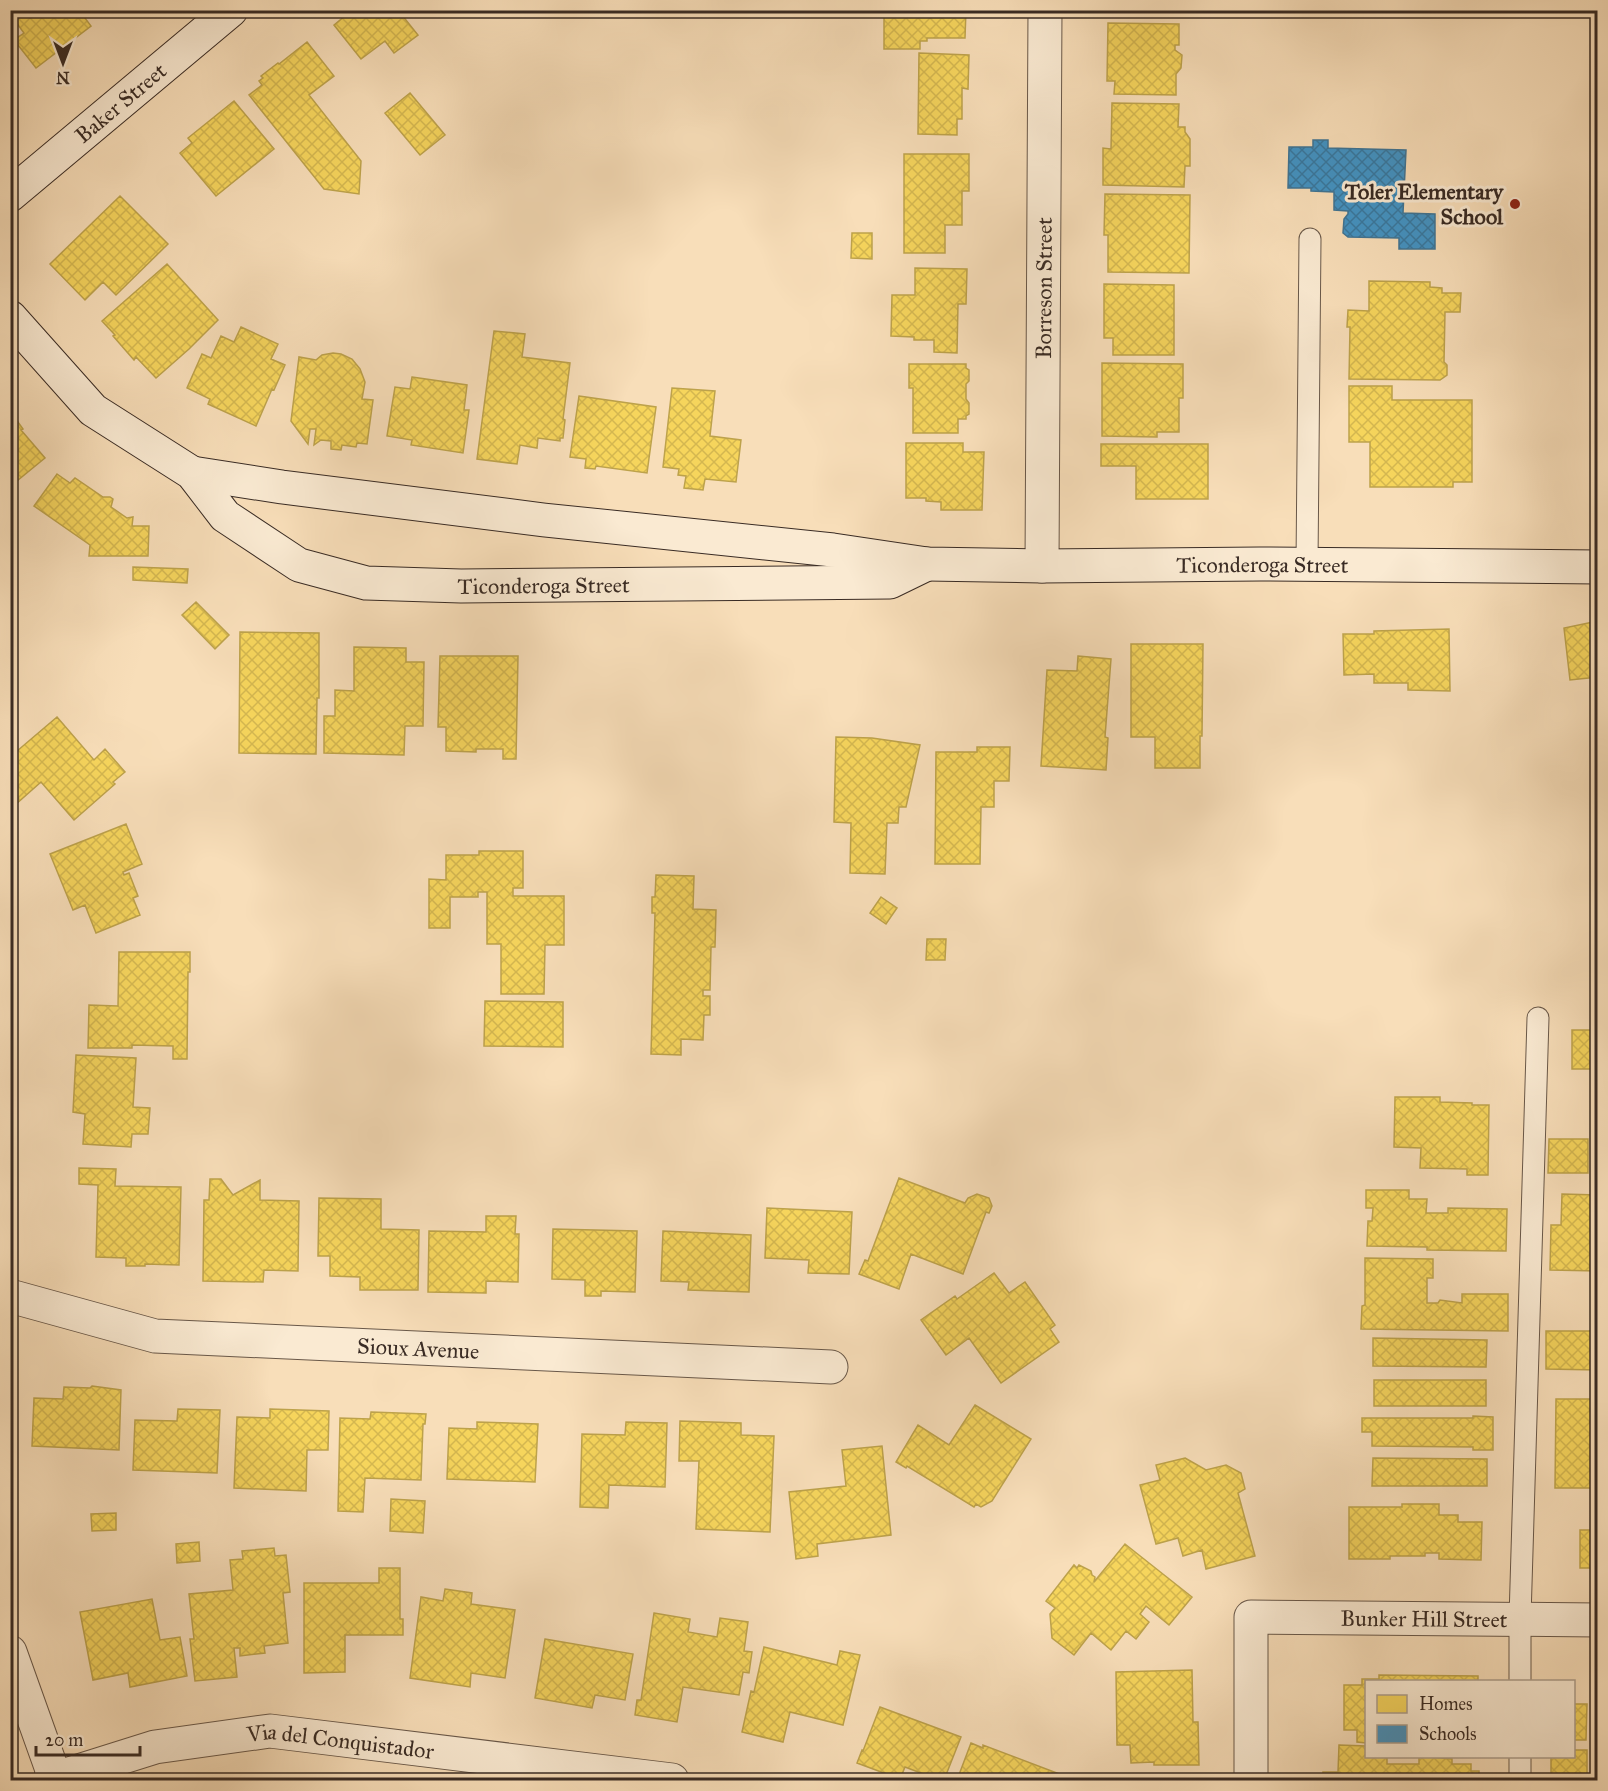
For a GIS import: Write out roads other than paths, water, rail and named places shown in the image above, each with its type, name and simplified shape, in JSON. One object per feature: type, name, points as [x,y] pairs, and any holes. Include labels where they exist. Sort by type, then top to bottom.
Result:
[{"type":"street","name":"Baker Street","points":[[10,195],[231,10]]},
{"type":"street","name":"Borreson Street","points":[[1042,566],[1045,10]]},
{"type":"street","name":"Ticonderoga Street","points":[[10,317],[93,410],[192,473],[225,516],[298,565],[366,583],[472,586],[890,582],[927,564]]},
{"type":"street","name":"Ticonderoga Street","points":[[192,473],[282,488],[544,520],[832,550],[927,564],[1598,567]]},
{"type":"street","name":"Sioux Avenue","points":[[10,1296],[155,1336],[831,1366]]},
{"type":"street","name":"Bunker Hill Street","points":[[1251,1780],[1251,1617],[1598,1620]]},
{"type":"street","points":[[10,1652],[52,1779]]},
{"type":"street","name":"Via del Conquistador","points":[[52,1779],[155,1747],[270,1731],[672,1780]]},
{"type":"lane","points":[[1307,564],[1310,239]]},
{"type":"lane","points":[[1520,1680],[1538,1018]]},
{"type":"lane","points":[[1520,1758],[1520,1780]]},
{"type":"place","name":"Toler Elementary School","points":[[1515,204]]}]
